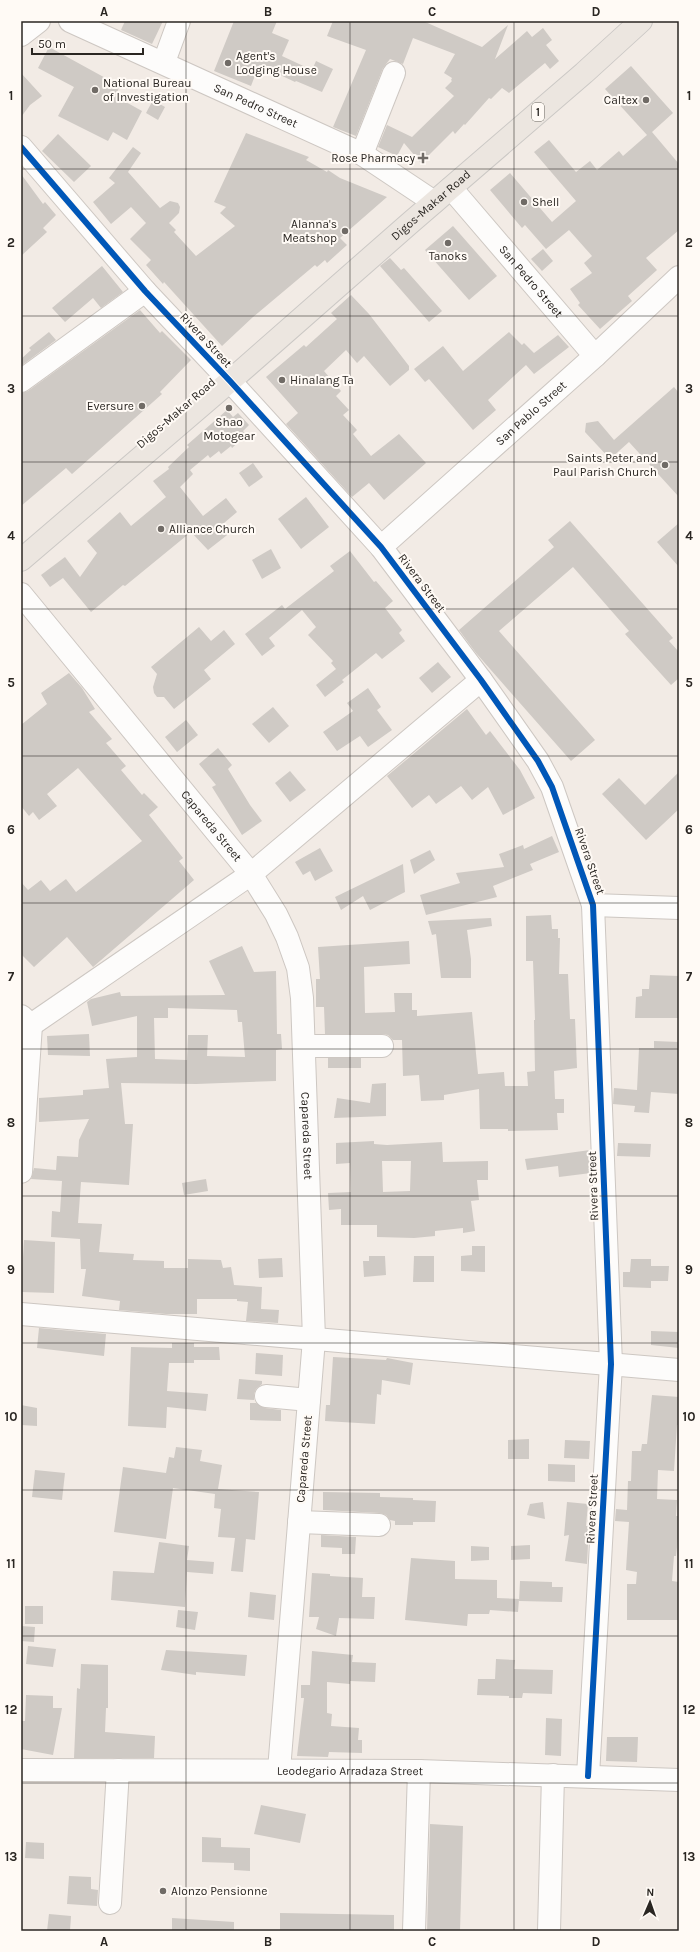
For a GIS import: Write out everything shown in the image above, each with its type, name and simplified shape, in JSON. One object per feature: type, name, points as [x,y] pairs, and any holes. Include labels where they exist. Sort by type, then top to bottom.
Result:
[{"type":"main road","name":"Digos-Makar Road","points":[[21,560],[230,382],[641,21]]},
{"type":"street","points":[[21,35],[39,21]]},
{"type":"street","name":"San Pedro Street","points":[[70,21],[164,62],[362,154],[434,202]]},
{"type":"street","points":[[164,62],[179,21]]},
{"type":"street","points":[[362,154],[394,73]]},
{"type":"street","name":"Rivera Street","points":[[21,147],[146,292],[381,547],[481,680],[538,761],[552,787],[593,905],[611,1364],[588,1776]]},
{"type":"street","name":"San Pedro Street","points":[[451,188],[595,356]]},
{"type":"street","name":"San Pablo Street","points":[[381,547],[595,356],[679,277]]},
{"type":"street","points":[[21,381],[146,292]]},
{"type":"street","name":"Capareda Street","points":[[21,594],[251,874],[276,914],[298,968],[302,998],[314,1339],[279,1770]]},
{"type":"street","points":[[21,1172],[26,1021],[251,874],[481,680]]},
{"type":"street","points":[[593,905],[679,908]]},
{"type":"street","points":[[304,1046],[382,1046]]},
{"type":"street","points":[[21,1314],[679,1370]]},
{"type":"street","points":[[266,1396],[309,1400]]},
{"type":"street","points":[[299,1522],[380,1525]]},
{"type":"street","name":"Leodegario Arradaza Street","points":[[21,1770],[419,1771],[679,1780]]},
{"type":"street","points":[[110,1903],[118,1770]]},
{"type":"street","points":[[414,1931],[419,1771]]},
{"type":"street","points":[[549,1931],[553,1775]]},
{"type":"building","points":[[125,21],[163,21],[152,44],[121,30]]},
{"type":"building","points":[[234,21],[277,21],[272,33],[289,40],[282,56],[312,70],[316,61],[333,69],[322,92],[296,81],[295,82],[259,65],[251,86],[214,71]]},
{"type":"building","points":[[333,21],[423,21],[482,47],[508,25],[495,59],[527,31],[532,37],[543,28],[552,40],[546,45],[559,61],[550,69],[545,63],[509,93],[502,88],[491,99],[489,98],[465,125],[464,124],[455,134],[453,131],[421,163],[404,143],[397,156],[378,147],[387,125],[412,137],[454,96],[445,88],[452,81],[452,78],[444,73],[455,54],[413,38],[403,64],[390,59],[383,68],[356,136],[333,127],[366,50],[327,36]]},
{"type":"building","points":[[49,47],[120,86],[115,96],[142,111],[127,140],[113,132],[108,141],[58,116],[74,87],[38,68]]},
{"type":"building","points":[[631,66],[673,113],[652,132],[679,164],[679,230],[646,258],[657,270],[628,296],[632,301],[600,329],[578,305],[580,303],[570,289],[592,273],[584,263],[592,256],[569,230],[546,249],[525,225],[522,228],[490,190],[510,173],[552,222],[576,201],[534,152],[549,140],[576,172],[590,161],[597,170],[619,151],[623,156],[647,135],[605,89]]},
{"type":"building","points":[[21,73],[42,96],[30,105],[21,117]]},
{"type":"building","points":[[153,100],[165,107],[158,120],[146,113]]},
{"type":"building","points":[[246,133],[309,157],[306,160],[327,172],[328,170],[340,178],[387,197],[340,238],[347,245],[327,263],[325,260],[317,267],[315,265],[253,317],[222,346],[164,282],[163,284],[146,265],[151,260],[130,239],[146,223],[131,207],[111,224],[93,202],[115,183],[109,178],[133,147],[141,153],[128,172],[160,208],[170,201],[178,203],[180,207],[179,213],[169,223],[176,230],[174,232],[196,256],[235,226],[220,213],[226,207],[214,202]]},
{"type":"building","points":[[58,134],[91,166],[74,182],[42,151]]},
{"type":"building","points":[[21,174],[43,204],[45,202],[56,215],[43,228],[47,232],[21,256]]},
{"type":"building","points":[[453,226],[497,276],[469,300],[425,250]]},
{"type":"building","points":[[543,249],[553,261],[542,271],[531,259]]},
{"type":"building","points":[[390,258],[401,270],[404,268],[442,311],[429,322],[380,266]]},
{"type":"building","points":[[102,266],[123,292],[101,308],[93,298],[65,322],[52,308]]},
{"type":"building","points":[[351,295],[369,314],[409,366],[409,370],[390,386],[364,356],[357,363],[346,350],[324,371],[341,391],[336,396],[349,410],[343,415],[357,430],[353,434],[371,456],[399,434],[426,463],[384,500],[369,483],[352,497],[286,424],[298,413],[266,377],[304,345],[306,347],[337,319],[331,313]]},
{"type":"building","points":[[140,310],[160,333],[162,331],[191,360],[160,392],[162,394],[72,474],[66,468],[21,506],[21,393],[28,391]]},
{"type":"building","points":[[49,332],[56,340],[21,366],[21,359],[31,350],[29,348]]},
{"type":"building","points":[[509,332],[522,345],[524,343],[534,353],[558,335],[569,347],[534,374],[526,365],[488,400],[496,410],[473,430],[429,379],[425,382],[414,369],[443,346],[463,371]]},
{"type":"building","name":"Saints Peter and Paul Parish Church","points":[[674,387],[679,393],[679,497],[629,442],[610,459],[585,432],[586,423],[598,421],[614,440]]},
{"type":"building","points":[[227,410],[233,417],[238,413],[249,425],[243,431],[246,435],[232,448],[231,446],[221,454],[219,451],[210,458],[208,455],[190,470],[193,474],[180,487],[203,516],[226,498],[237,512],[224,523],[231,532],[208,550],[191,532],[91,612],[63,578],[50,587],[41,575],[65,557],[80,577],[97,553],[87,541],[120,512],[131,526],[166,497],[153,481],[169,469],[168,467],[189,447],[187,445]]},
{"type":"building","points":[[253,463],[263,477],[249,487],[239,473]]},
{"type":"building","points":[[306,497],[329,527],[301,549],[278,519]]},
{"type":"building","points":[[570,521],[673,638],[669,641],[679,652],[679,678],[671,685],[625,634],[629,631],[573,567],[499,631],[595,740],[571,761],[476,653],[459,630],[554,547],[548,540]]},
{"type":"building","points":[[679,523],[679,567],[657,542]]},
{"type":"building","points":[[271,549],[281,568],[262,579],[252,560]]},
{"type":"building","points":[[350,551],[374,582],[376,581],[393,601],[385,608],[402,630],[399,633],[405,641],[382,659],[376,653],[342,680],[344,682],[325,697],[316,685],[336,669],[331,663],[333,661],[308,635],[316,627],[302,610],[269,638],[275,646],[262,656],[245,634],[282,605],[285,609],[334,571],[330,566]]},
{"type":"building","points":[[199,627],[211,641],[224,630],[235,644],[204,670],[211,679],[174,709],[164,697],[157,697],[154,693],[153,687],[157,674],[151,667]]},
{"type":"building","points":[[438,662],[451,677],[432,693],[419,678]]},
{"type":"building","points":[[69,673],[82,688],[95,709],[89,712],[112,739],[106,743],[126,766],[121,770],[142,795],[144,793],[158,807],[149,815],[183,858],[179,861],[194,880],[93,967],[67,937],[34,967],[21,954],[21,882],[28,890],[41,880],[50,891],[66,879],[76,892],[142,841],[78,768],[47,794],[57,806],[39,820],[33,812],[29,816],[21,806],[21,725],[47,704],[41,693]]},
{"type":"building","points":[[368,688],[381,707],[377,710],[392,730],[368,747],[360,736],[337,751],[323,732],[353,711],[347,703]]},
{"type":"building","points":[[273,707],[289,726],[269,743],[252,724]]},
{"type":"building","points":[[467,709],[486,735],[490,731],[520,770],[535,798],[503,815],[488,787],[472,800],[461,786],[436,804],[429,795],[412,808],[387,776]]},
{"type":"building","points":[[186,720],[198,735],[177,752],[165,737]]},
{"type":"building","points":[[218,748],[232,765],[228,769],[250,805],[262,821],[242,835],[212,787],[216,785],[199,764]]},
{"type":"building","points":[[290,771],[306,790],[290,802],[275,783]]},
{"type":"building","points":[[679,772],[679,809],[646,840],[602,794],[619,778],[645,805]]},
{"type":"building","points":[[552,836],[559,852],[530,864],[533,870],[493,886],[497,897],[426,915],[420,895],[460,883],[456,873],[504,867],[499,854],[523,845],[524,849]]},
{"type":"building","points":[[320,848],[333,871],[315,881],[310,871],[303,875],[295,862]]},
{"type":"building","points":[[430,850],[435,860],[414,874],[410,860]]},
{"type":"building","points":[[403,864],[405,892],[370,910],[363,896],[341,910],[335,897]]},
{"type":"building","points":[[551,915],[552,929],[558,929],[558,938],[560,938],[559,974],[568,974],[570,1019],[575,1019],[577,1068],[554,1071],[555,1099],[564,1099],[564,1113],[557,1113],[558,1130],[508,1131],[508,1129],[480,1129],[479,1089],[444,1095],[444,1100],[421,1101],[419,1075],[403,1076],[402,1040],[393,1040],[388,1035],[382,1034],[325,1034],[324,1007],[316,1007],[316,979],[320,979],[318,947],[409,941],[410,964],[364,967],[365,1013],[395,1012],[394,993],[412,993],[412,1010],[417,1010],[417,1016],[472,1012],[478,1074],[504,1072],[505,1086],[528,1086],[527,1072],[535,1071],[535,1020],[533,961],[526,961],[526,916]]},
{"type":"building","points":[[491,918],[492,926],[467,930],[471,959],[471,978],[441,978],[436,934],[432,935],[428,921]]},
{"type":"building","points":[[242,946],[254,972],[276,971],[277,1034],[281,1034],[282,1049],[276,1050],[276,1081],[196,1084],[121,1083],[125,1124],[133,1124],[129,1185],[81,1182],[78,1223],[102,1224],[99,1252],[134,1254],[133,1260],[164,1261],[164,1268],[188,1268],[188,1259],[221,1260],[223,1268],[231,1267],[234,1285],[262,1287],[261,1309],[279,1310],[278,1323],[246,1321],[248,1302],[237,1301],[237,1299],[197,1299],[197,1314],[166,1314],[119,1310],[120,1301],[82,1296],[86,1269],[81,1269],[80,1239],[51,1237],[52,1211],[60,1212],[62,1181],[31,1179],[34,1168],[56,1170],[57,1156],[78,1157],[79,1140],[89,1119],[39,1122],[39,1098],[83,1095],[83,1090],[109,1088],[106,1059],[137,1057],[137,1016],[92,1026],[87,1002],[91,999],[120,992],[121,996],[225,995],[209,961]],"holes":[[[168,1008],[237,1010],[238,1022],[242,1022],[245,1057],[207,1056],[208,1035],[188,1035],[187,1060],[155,1059],[154,1018],[168,1018]]]},
{"type":"building","points":[[650,975],[679,976],[679,1018],[635,1018],[636,997],[642,996],[642,989],[649,989]]},
{"type":"building","points":[[89,1034],[90,1056],[48,1055],[47,1036]]},
{"type":"building","points":[[654,1041],[679,1042],[679,1094],[651,1092],[649,1113],[634,1112],[635,1106],[613,1104],[614,1088],[637,1090],[639,1048],[654,1048]]},
{"type":"building","points":[[328,1058],[361,1058],[361,1068],[328,1068]]},
{"type":"building","points":[[386,1083],[386,1116],[334,1118],[337,1098],[370,1103],[372,1084]]},
{"type":"building","points":[[374,1141],[374,1144],[387,1145],[442,1142],[443,1162],[488,1161],[488,1180],[477,1180],[479,1200],[471,1201],[475,1231],[463,1233],[463,1228],[435,1231],[435,1236],[414,1238],[377,1237],[377,1225],[341,1225],[341,1209],[329,1210],[328,1193],[351,1192],[350,1163],[336,1164],[336,1143]],"holes":[[[382,1161],[411,1161],[410,1191],[383,1192]]]},
{"type":"building","points":[[618,1143],[651,1144],[650,1157],[617,1156]]},
{"type":"building","points":[[590,1150],[591,1173],[559,1177],[558,1166],[527,1170],[525,1159]]},
{"type":"building","points":[[206,1179],[208,1191],[184,1195],[182,1183]]},
{"type":"building","points":[[24,1240],[55,1242],[54,1293],[21,1292]]},
{"type":"building","points":[[472,1246],[485,1246],[485,1272],[461,1271],[461,1256],[472,1255]]},
{"type":"building","points":[[369,1256],[385,1256],[386,1275],[364,1277],[363,1261],[369,1261]]},
{"type":"building","points":[[414,1256],[434,1256],[434,1282],[413,1282]]},
{"type":"building","points":[[282,1258],[283,1277],[259,1278],[258,1259]]},
{"type":"building","points":[[631,1259],[651,1259],[651,1266],[669,1266],[668,1281],[651,1281],[651,1288],[623,1287],[623,1272],[630,1272]]},
{"type":"building","points":[[39,1328],[106,1334],[104,1356],[37,1348]]},
{"type":"building","points":[[651,1331],[679,1332],[679,1348],[651,1345]]},
{"type":"building","points":[[172,1343],[194,1343],[194,1347],[219,1347],[220,1360],[194,1360],[194,1363],[169,1363],[167,1391],[208,1394],[206,1411],[167,1407],[166,1428],[128,1426],[131,1347],[172,1348]]},
{"type":"building","points":[[256,1353],[283,1355],[282,1376],[255,1374]]},
{"type":"building","points":[[333,1357],[386,1360],[387,1358],[413,1363],[410,1385],[382,1380],[381,1395],[377,1394],[375,1424],[325,1421],[326,1405],[330,1405]]},
{"type":"building","points":[[239,1379],[262,1381],[262,1384],[256,1389],[254,1400],[237,1399]]},
{"type":"building","points":[[652,1395],[679,1397],[679,1425],[677,1425],[674,1471],[658,1470],[657,1499],[677,1500],[676,1516],[679,1516],[679,1529],[676,1556],[674,1556],[672,1581],[679,1582],[679,1620],[627,1620],[627,1584],[636,1584],[637,1572],[626,1570],[629,1522],[615,1521],[616,1509],[627,1510],[628,1481],[631,1481],[632,1451],[641,1451],[642,1444],[647,1444]]},
{"type":"building","points":[[250,1403],[256,1403],[265,1408],[281,1410],[281,1421],[250,1420]]},
{"type":"building","points":[[21,1405],[37,1408],[37,1426],[21,1425]]},
{"type":"building","points":[[529,1439],[529,1459],[508,1459],[508,1440]]},
{"type":"building","points":[[565,1440],[590,1441],[589,1459],[564,1458]]},
{"type":"building","points":[[176,1447],[202,1450],[200,1461],[222,1465],[218,1489],[259,1492],[255,1540],[246,1539],[243,1572],[231,1571],[235,1538],[218,1537],[221,1509],[214,1508],[215,1494],[173,1488],[166,1539],[114,1532],[123,1467],[166,1473],[169,1457],[174,1458]]},
{"type":"building","points":[[548,1464],[575,1465],[575,1482],[548,1481]]},
{"type":"building","points":[[35,1470],[65,1473],[62,1500],[32,1497]]},
{"type":"building","points":[[323,1492],[380,1493],[380,1497],[413,1498],[413,1500],[436,1501],[435,1522],[413,1522],[413,1525],[395,1525],[395,1521],[390,1520],[386,1515],[380,1513],[323,1510]]},
{"type":"building","points":[[543,1502],[545,1519],[527,1515],[530,1504]]},
{"type":"building","points":[[567,1502],[588,1504],[586,1526],[589,1526],[587,1564],[565,1561],[569,1535],[564,1536]]},
{"type":"building","points":[[321,1535],[356,1537],[355,1554],[342,1554],[342,1548],[321,1547]]},
{"type":"building","points":[[159,1542],[189,1546],[187,1560],[214,1562],[213,1574],[187,1572],[185,1607],[111,1600],[113,1571],[154,1573]]},
{"type":"building","points":[[530,1545],[530,1559],[511,1560],[511,1546]]},
{"type":"building","points":[[471,1546],[489,1547],[489,1560],[471,1561]]},
{"type":"building","points":[[411,1558],[455,1561],[455,1579],[497,1580],[497,1598],[519,1599],[518,1612],[490,1610],[489,1614],[468,1614],[467,1626],[405,1620]]},
{"type":"building","points":[[312,1573],[330,1574],[330,1576],[363,1578],[362,1597],[375,1597],[374,1619],[339,1618],[336,1636],[316,1629],[319,1617],[309,1617]]},
{"type":"building","points":[[520,1581],[552,1582],[552,1587],[563,1587],[562,1602],[519,1601]]},
{"type":"building","points":[[250,1592],[276,1595],[274,1620],[248,1617]]},
{"type":"building","points":[[25,1606],[43,1606],[43,1624],[25,1624]]},
{"type":"building","points":[[178,1610],[198,1612],[195,1630],[176,1627]]},
{"type":"building","points":[[21,1626],[35,1627],[34,1642],[21,1641]]},
{"type":"building","points":[[28,1646],[56,1649],[53,1667],[26,1664]]},
{"type":"building","points":[[166,1650],[247,1655],[245,1676],[196,1672],[196,1675],[161,1670]]},
{"type":"building","points":[[312,1651],[353,1655],[352,1662],[376,1663],[375,1682],[350,1681],[350,1684],[327,1682],[327,1713],[332,1714],[331,1726],[359,1728],[358,1740],[362,1740],[362,1753],[329,1752],[328,1757],[297,1756],[304,1698],[301,1698],[301,1685],[310,1685]]},
{"type":"building","points":[[496,1659],[515,1660],[514,1669],[553,1670],[552,1694],[523,1693],[522,1698],[477,1695],[478,1679],[495,1679]]},
{"type":"building","points":[[81,1664],[108,1665],[108,1708],[106,1708],[105,1732],[155,1736],[154,1758],[74,1758],[77,1688],[80,1689]]},
{"type":"building","points":[[26,1695],[53,1696],[53,1708],[62,1708],[53,1755],[21,1749],[21,1721],[25,1721]]},
{"type":"building","points":[[546,1718],[562,1719],[561,1756],[545,1755]]},
{"type":"building","points":[[607,1737],[638,1737],[637,1762],[606,1761]]},
{"type":"building","points":[[261,1805],[306,1814],[300,1843],[254,1834]]},
{"type":"building","points":[[430,1824],[463,1826],[460,1931],[427,1931]]},
{"type":"building","points":[[202,1837],[221,1838],[221,1847],[250,1848],[250,1871],[234,1870],[234,1863],[202,1862]]},
{"type":"building","points":[[26,1842],[44,1843],[44,1859],[25,1858]]},
{"type":"building","points":[[69,1876],[91,1877],[91,1889],[98,1890],[97,1906],[67,1904]]},
{"type":"building","points":[[280,1913],[394,1915],[394,1931],[280,1931]]},
{"type":"building","points":[[49,1914],[71,1916],[70,1931],[47,1931]]},
{"type":"building","points":[[172,1918],[234,1922],[234,1931],[172,1931]]},
{"type":"cycle path","points":[[21,147],[145,291],[230,381],[381,547],[481,680],[538,761],[552,787],[593,905],[611,1364],[588,1776]]},
{"type":"place","name":"Agent's Lodging House","points":[[228,63]]},
{"type":"place","name":"National Bureau of Investigation","points":[[95,90]]},
{"type":"place","name":"Caltex","points":[[646,100]]},
{"type":"place","name":"Rose Pharmacy","points":[[423,158]]},
{"type":"place","name":"Shell","points":[[524,202]]},
{"type":"place","name":"Alanna's Meatshop","points":[[345,231]]},
{"type":"place","name":"Tanoks","points":[[448,243]]},
{"type":"place","name":"Hinalang Ta","points":[[282,380]]},
{"type":"place","name":"Eversure","points":[[142,406]]},
{"type":"place","name":"Shao Motogear","points":[[229,408]]},
{"type":"place","name":"Saints Peter and Paul Parish Church","points":[[665,465]]},
{"type":"place","name":"Alliance Church","points":[[161,529]]},
{"type":"place","name":"Alonzo Pensionne","points":[[163,1891]]}]
